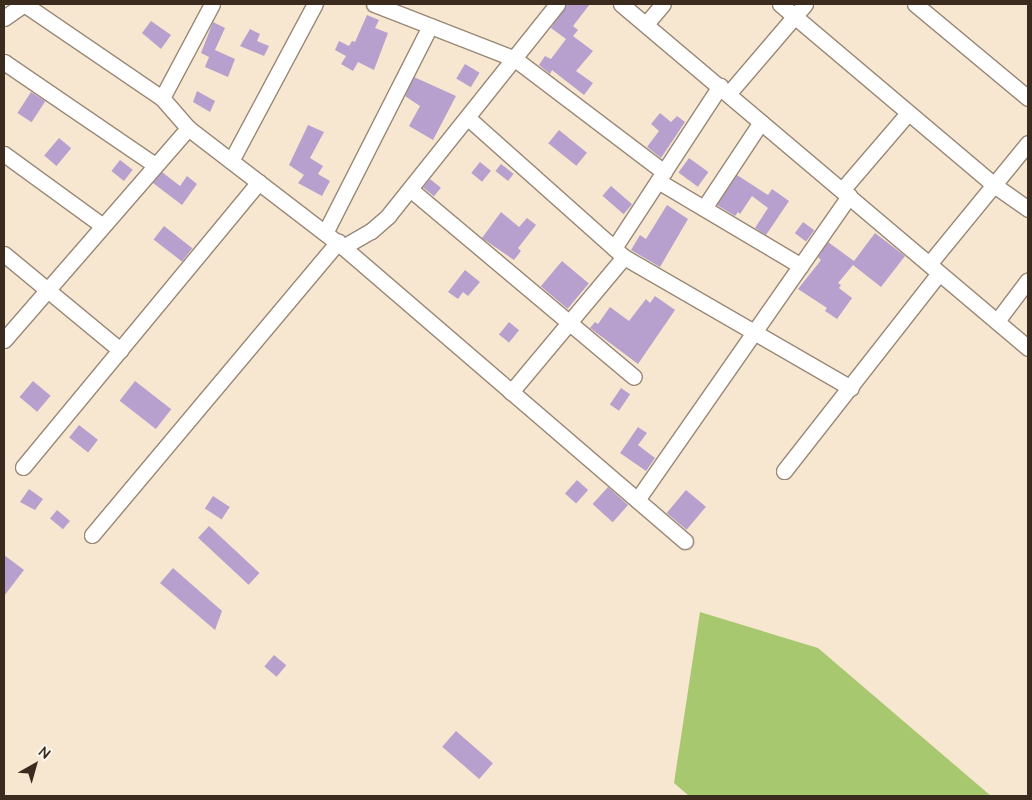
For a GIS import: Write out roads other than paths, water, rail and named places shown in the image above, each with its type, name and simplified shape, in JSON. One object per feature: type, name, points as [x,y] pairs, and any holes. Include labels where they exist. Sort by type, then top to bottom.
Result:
[{"type":"street","points":[[4,18],[24,4],[162,98],[188,128],[340,245],[685,541]]},
{"type":"street","points":[[231,161],[316,4]]},
{"type":"street","points":[[374,4],[515,59],[704,208],[801,266]]},
{"type":"street","points":[[92,535],[340,245],[379,226],[468,118],[556,4]]},
{"type":"street","points":[[621,4],[1028,348]]},
{"type":"street","points":[[646,24],[663,4]]},
{"type":"street","points":[[780,4],[908,113],[994,184],[1028,209]]},
{"type":"street","points":[[511,392],[569,322],[619,253],[661,176],[724,90],[805,4]]},
{"type":"street","points":[[915,4],[1028,98]]},
{"type":"street","points":[[162,98],[208,5]]},
{"type":"street","points":[[325,233],[430,26]]},
{"type":"street","points":[[4,62],[155,165]]},
{"type":"street","points":[[637,500],[801,266],[846,193],[908,113]]},
{"type":"street","points":[[468,118],[619,253],[851,388]]},
{"type":"street","points":[[704,208],[761,122]]},
{"type":"street","points":[[4,340],[188,128]]},
{"type":"street","points":[[784,471],[851,388],[994,184],[1028,143]]},
{"type":"street","points":[[4,154],[103,226]]},
{"type":"street","points":[[23,467],[259,182]]},
{"type":"street","points":[[410,189],[634,377]]},
{"type":"street","points":[[4,254],[120,350]]},
{"type":"street","points":[[997,321],[1028,280]]}]
